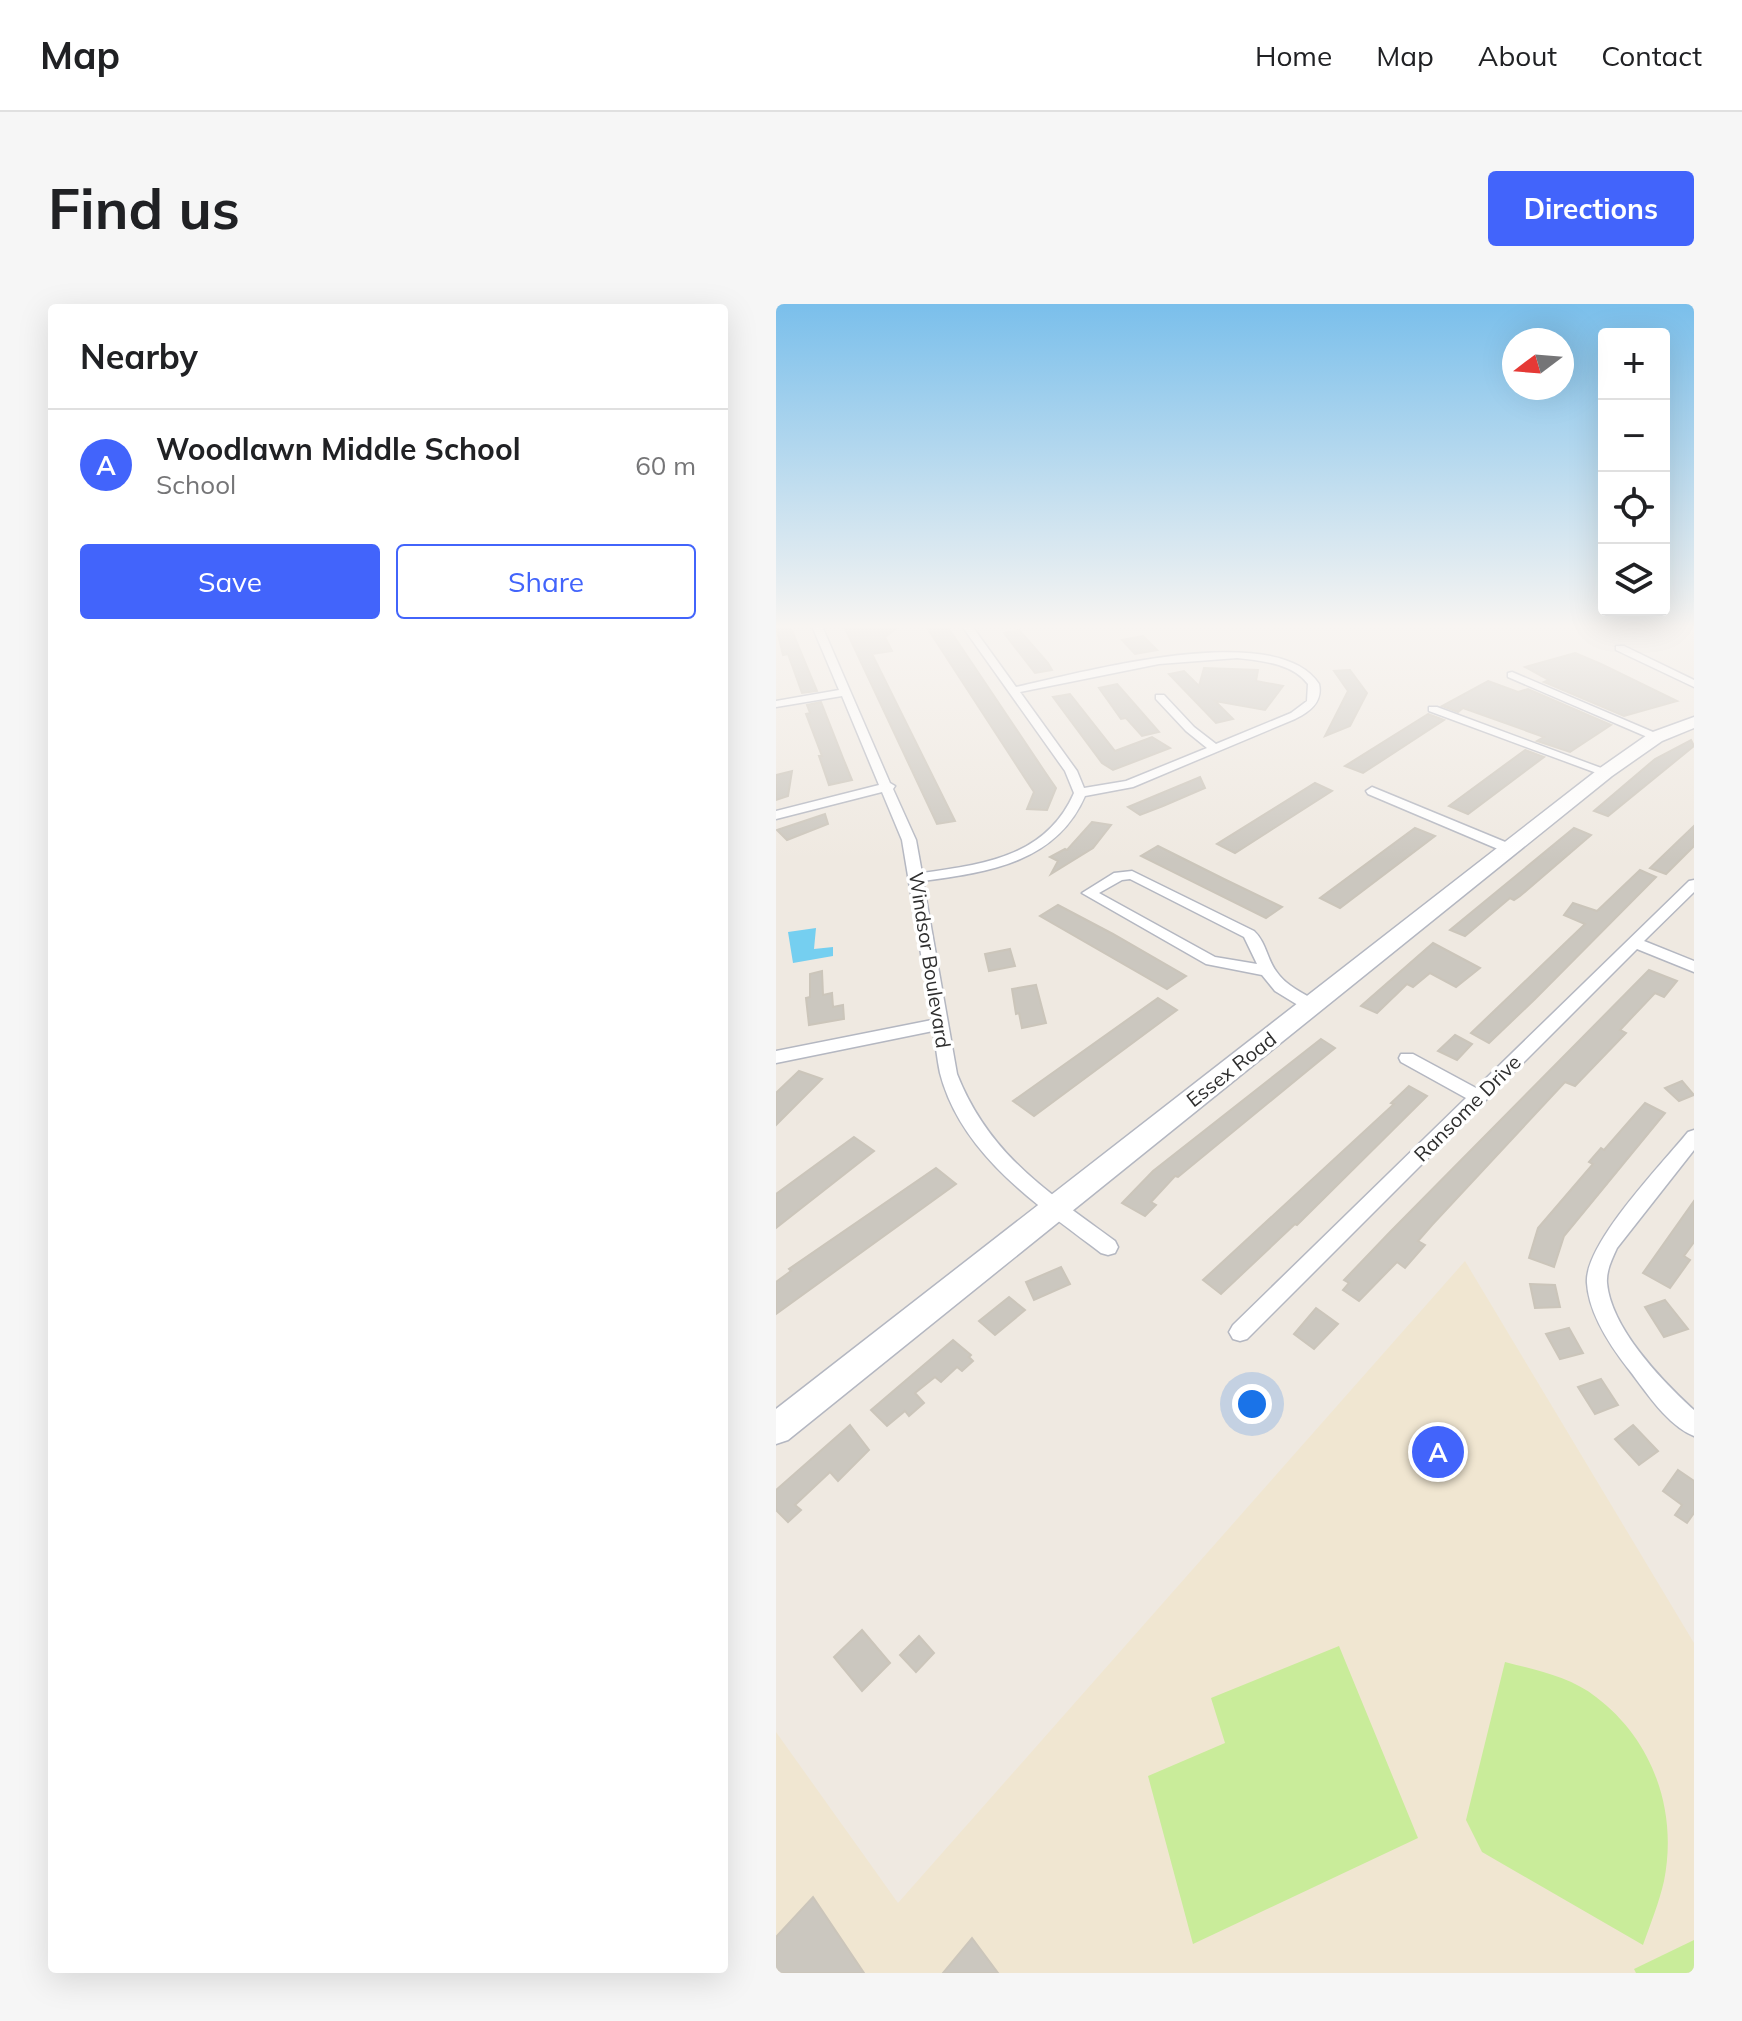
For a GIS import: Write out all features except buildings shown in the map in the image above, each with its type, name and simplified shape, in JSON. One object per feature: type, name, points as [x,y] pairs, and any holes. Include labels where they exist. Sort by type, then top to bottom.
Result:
[{"type":"street","name":"Windsor Boulevard","points":[[852,704],[909,840],[953,1088],[970,1124],[1011,1172],[1108,1247]]},
{"type":"street","points":[[916,878],[985,866],[1028,850],[1060,828],[1070,816],[1080,793],[1071,771],[1025,704]]},
{"type":"street","points":[[1166,704],[1190,729],[1216,749]]},
{"type":"street","points":[[1080,793],[1129,784],[1301,712],[1310,704]]},
{"type":"street","points":[[1579,704],[1656,737]]},
{"type":"street","points":[[1433,709],[1606,772]]},
{"type":"street","name":"Essex Road","points":[[776,1429],[1606,772],[1656,737],[1694,722]]},
{"type":"street","points":[[776,815],[889,786]]},
{"type":"street","points":[[1372,791],[1510,849]]},
{"type":"street","points":[[1267,971],[1211,961],[1089,893],[1119,876],[1132,875],[1253,936],[1267,971],[1281,987],[1312,1006]]},
{"type":"street","name":"Ransome Drive","points":[[1240,1332],[1694,884]]},
{"type":"street","points":[[1635,943],[1694,967]]},
{"type":"street","points":[[776,1057],[940,1024]]},
{"type":"street","points":[[1407,1058],[1478,1097]]},
{"type":"street","points":[[1694,1137],[1610,1242],[1600,1261],[1597,1283],[1601,1303],[1611,1323],[1641,1369],[1694,1425]]},
{"type":"shaded area","points":[[1465,1261],[1694,1643],[1694,1973],[776,1973],[776,1732],[898,1903]]},
{"type":"green space","points":[[1339,1646],[1418,1838],[1193,1944],[1148,1776],[1225,1743],[1211,1698]]},
{"type":"green space","points":[[1505,1662],[1553,1675],[1586,1690],[1616,1714],[1646,1756],[1664,1803],[1667,1855],[1662,1889],[1643,1945],[1482,1852],[1466,1820]]},
{"type":"green space","points":[[1694,1940],[1694,1973],[1636,1973],[1634,1969]]},
{"type":"water","points":[[816,928],[814,949],[833,947],[833,956],[793,963],[788,932]]},
{"type":"place","name":"Woodlawn Middle School","points":[[1438,1452]]}]
